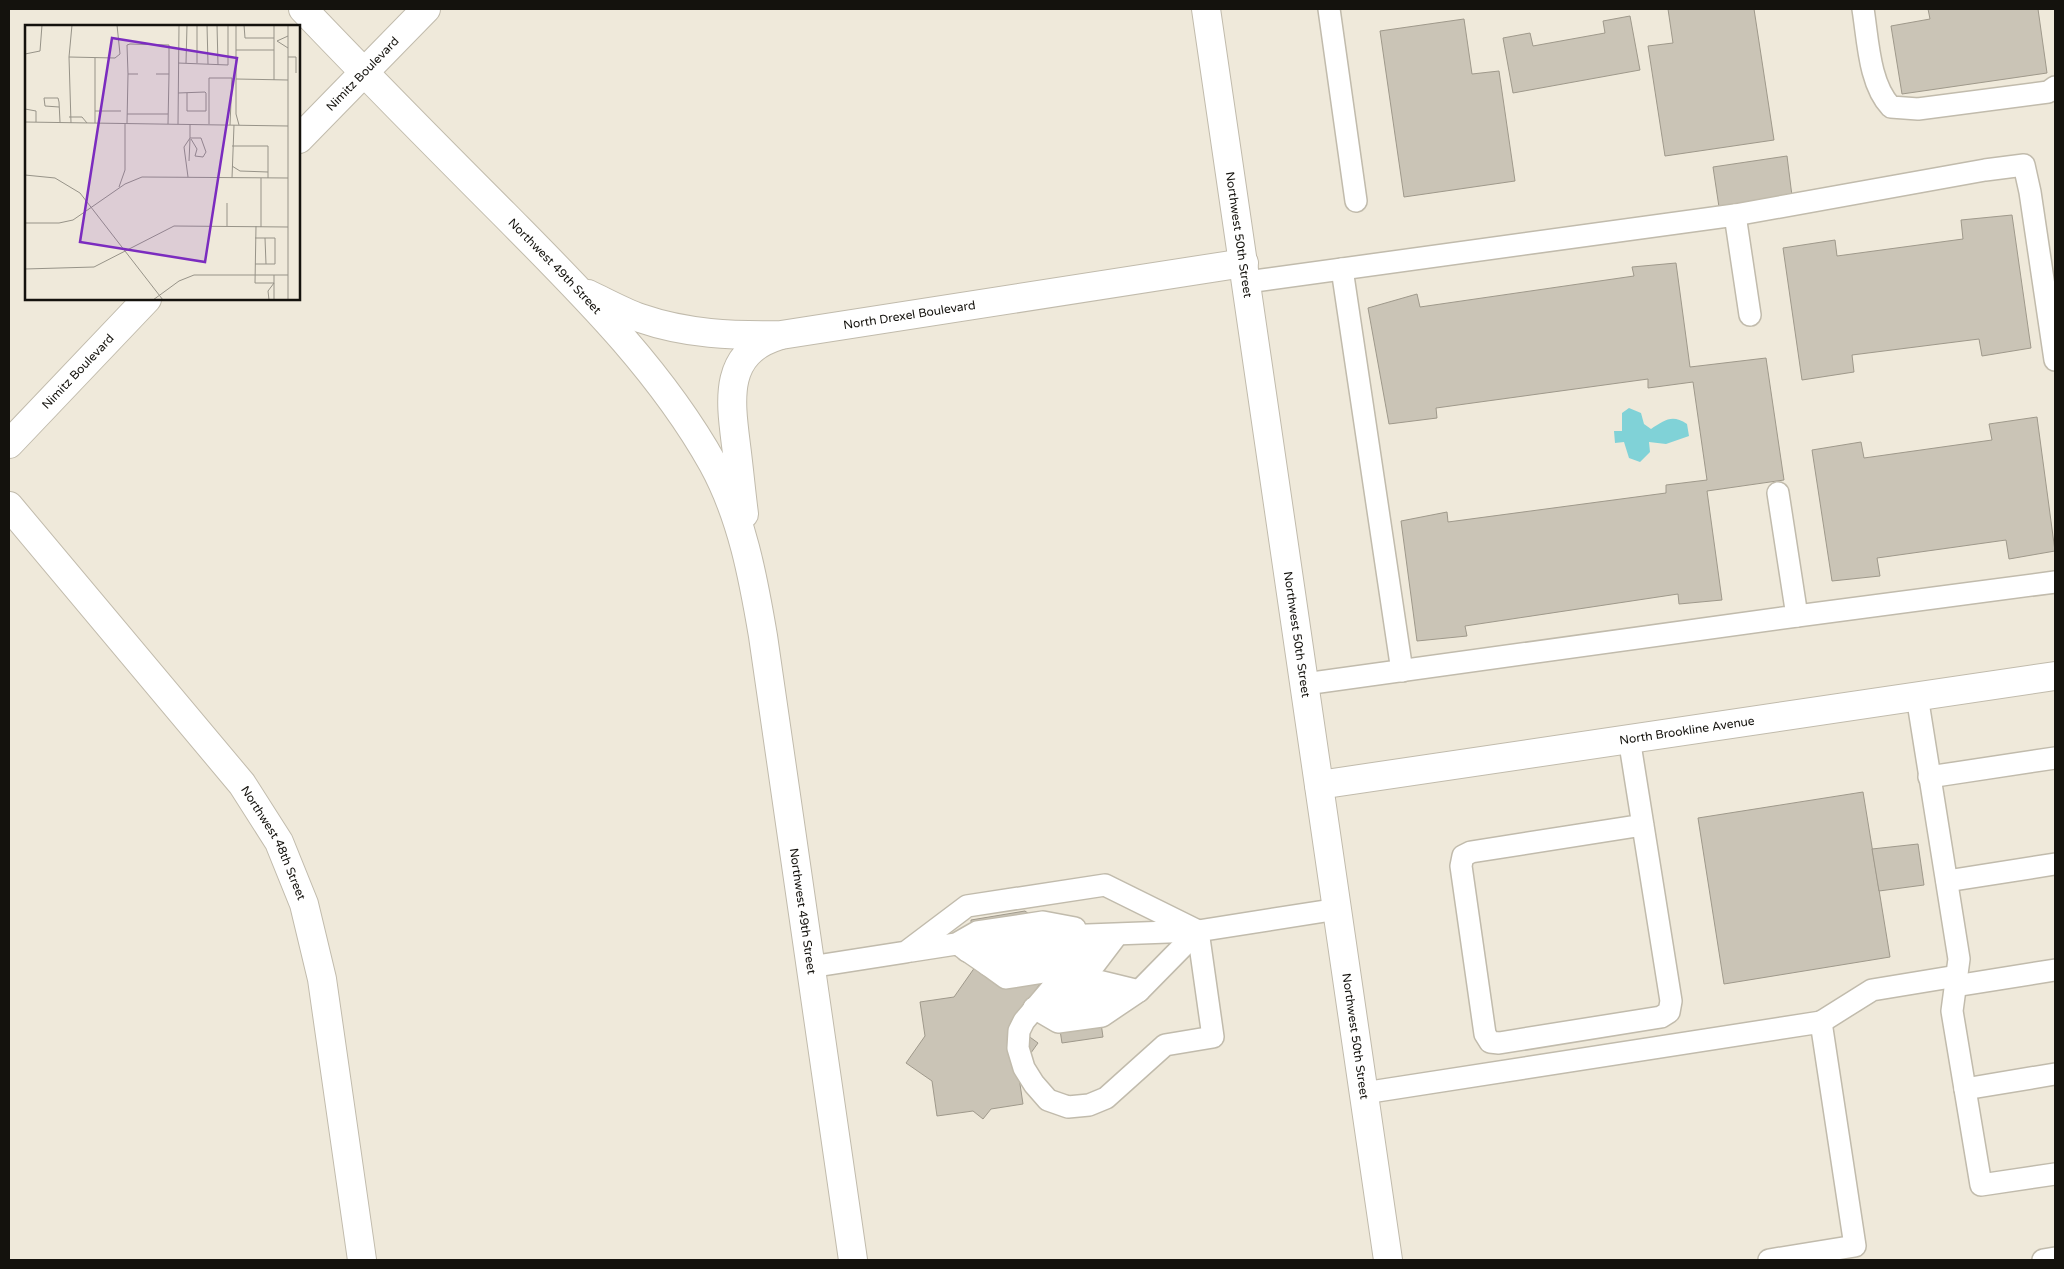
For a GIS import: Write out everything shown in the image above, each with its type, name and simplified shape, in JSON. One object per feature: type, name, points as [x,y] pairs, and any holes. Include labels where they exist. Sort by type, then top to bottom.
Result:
[{"type":"street","name":"Northwest 49th Street","points":[[303,9],[580,290],[643,363],[682,416],[714,465],[736,518],[750,563]]},
{"type":"street","name":"Nimitz Boulevard","points":[[300,138],[426,9]]},
{"type":"street","name":"Northwest 50th Street","points":[[1206,9],[1246,272],[1388,1260]]},
{"type":"street","name":"North Drexel Boulevard","points":[[580,290],[640,318],[689,330],[733,336],[781,335],[1246,272]]},
{"type":"street","name":"Nimitz Boulevard","points":[[9,444],[146,300]]},
{"type":"street","name":"Northwest 49th Street","points":[[781,335],[762,341],[749,351],[739,366],[732,385],[732,413],[750,563],[764,636],[853,1260]]},
{"type":"street","name":"Northwest 48th Street","points":[[9,506],[242,784],[279,842],[304,904],[321,970],[362,1260]]},
{"type":"street","name":"North Brookline Avenue","points":[[1319,785],[2055,676]]},
{"type":"lane","points":[[1329,9],[1356,201]]},
{"type":"lane","points":[[1863,9],[1871,59],[1882,97],[1892,108],[1918,109],[2048,92],[2055,87]]},
{"type":"lane","points":[[1246,272],[1342,269],[1735,215],[1985,170],[2024,165],[2030,192],[2055,360]]},
{"type":"lane","points":[[1735,215],[1750,315]]},
{"type":"lane","points":[[1342,269],[1402,671]]},
{"type":"lane","points":[[1778,493],[1797,616]]},
{"type":"lane","points":[[1305,684],[2055,582]]},
{"type":"lane","points":[[1917,696],[1959,958],[1952,1011],[1981,1185],[2055,1174]]},
{"type":"lane","points":[[1629,738],[1672,1000],[1669,1012],[1661,1017],[1499,1043],[1490,1042],[1485,1034],[1461,866],[1463,856],[1470,852],[1643,825]]},
{"type":"lane","points":[[1930,777],[2055,758]]},
{"type":"lane","points":[[1947,881],[2055,864]]},
{"type":"lane","points":[[906,952],[967,906],[1105,885],[1198,931]]},
{"type":"lane","points":[[810,967],[906,952],[961,947],[977,932],[1043,922],[1117,935],[1198,931],[1338,909]]},
{"type":"lane","points":[[1034,1008],[1058,1022],[1102,1016],[1139,991],[1198,931]]},
{"type":"lane","points":[[1139,991],[1098,981],[1052,988],[1034,1008],[1019,1031],[1018,1048],[1024,1068],[1034,1084],[1048,1100],[1068,1107],[1089,1105],[1106,1098],[1165,1045],[1213,1037],[1198,931]]},
{"type":"lane","points":[[961,947],[988,965],[1081,950],[1117,935]]},
{"type":"lane","points":[[1364,1093],[1821,1022],[1872,990],[2055,970]]},
{"type":"lane","points":[[1769,1260],[1855,1246],[1821,1022]]},
{"type":"lane","points":[[1965,1089],[2055,1074]]},
{"type":"lane","points":[[2043,1260],[2055,1258]]},
{"type":"water","points":[[1629,408],[1641,413],[1644,424],[1651,429],[1669,419],[1682,421],[1687,424],[1689,436],[1666,444],[1649,442],[1650,452],[1640,462],[1629,458],[1624,442],[1615,443],[1614,431],[1622,431],[1622,413]]},
{"type":"building","points":[[1668,9],[1754,9],[1774,140],[1665,156],[1648,46],[1673,43]]},
{"type":"building","points":[[1928,9],[2038,9],[2047,73],[1902,94],[1891,26],[1930,19]]},
{"type":"building","points":[[1630,16],[1640,70],[1513,93],[1503,38],[1530,33],[1533,46],[1605,33],[1603,21]]},
{"type":"building","points":[[1464,19],[1472,74],[1499,71],[1515,181],[1404,197],[1380,31]]},
{"type":"building","points":[[1787,156],[1792,196],[1719,207],[1713,167]]},
{"type":"building","points":[[2012,215],[2031,348],[1982,356],[1979,339],[1852,355],[1854,372],[1802,380],[1783,248],[1835,240],[1837,256],[1963,239],[1961,220]]},
{"type":"building","points":[[1676,263],[1690,367],[1766,358],[1784,480],[1707,491],[1722,600],[1679,604],[1678,594],[1465,626],[1467,636],[1417,641],[1401,521],[1447,512],[1448,522],[1666,493],[1666,485],[1707,480],[1693,382],[1648,388],[1648,379],[1436,408],[1437,418],[1389,424],[1368,308],[1417,294],[1420,307],[1634,276],[1632,267]]},
{"type":"building","points":[[2037,417],[2055,551],[2009,559],[2006,540],[1877,558],[1880,576],[1832,581],[1812,450],[1861,442],[1864,458],[1992,440],[1989,424]]},
{"type":"building","points":[[1863,792],[1890,957],[1724,984],[1698,818]]},
{"type":"building","points":[[1918,844],[1924,885],[1879,891],[1872,849]]},
{"type":"building","points":[[1025,911],[1092,961],[1103,1037],[1062,1043],[1053,985],[1044,978],[1012,1024],[1038,1043],[1018,1071],[1023,1104],[991,1109],[983,1119],[973,1111],[937,1116],[932,1081],[906,1063],[925,1036],[920,1002],[954,997],[994,940],[971,924],[971,920]]}]
